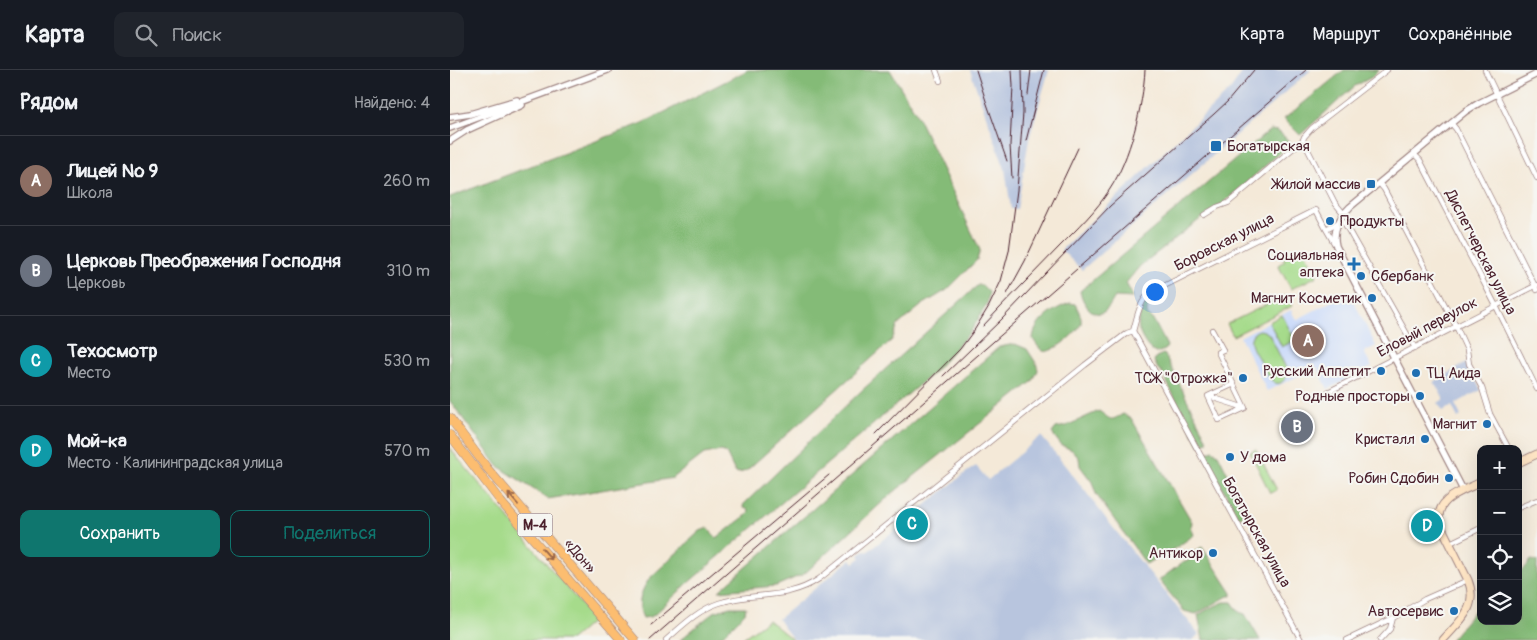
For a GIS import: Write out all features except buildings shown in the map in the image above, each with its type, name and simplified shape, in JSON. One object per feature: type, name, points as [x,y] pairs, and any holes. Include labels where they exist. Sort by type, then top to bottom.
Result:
[{"type":"highway","name":"«Дон»","points":[[450,418],[487,468],[635,640]]},
{"type":"highway","name":"«Дон»","points":[[450,435],[501,502],[619,637]]},
{"type":"main road","points":[[1522,462],[1537,454]]},
{"type":"main road","points":[[1443,640],[1470,606],[1472,589],[1442,528],[1439,519],[1440,510],[1449,498],[1477,484]]},
{"type":"street","points":[[450,128],[608,70]]},
{"type":"street","points":[[936,70],[940,81]]},
{"type":"street","points":[[1204,215],[1214,208],[1228,204],[1303,140],[1312,128],[1387,70]]},
{"type":"street","points":[[1485,70],[1537,178]]},
{"type":"street","points":[[1335,244],[1337,223],[1342,215],[1379,183],[1451,123],[1479,103],[1537,74]]},
{"type":"street","points":[[450,118],[562,87]]},
{"type":"street","points":[[450,141],[467,130],[562,87]]},
{"type":"street","points":[[1451,123],[1456,129],[1536,287]]},
{"type":"street","points":[[1303,140],[1414,348]]},
{"type":"street","name":"Диспетчерская улица","points":[[1414,154],[1420,160],[1537,389]]},
{"type":"street","points":[[1379,183],[1384,189],[1456,326],[1467,350],[1469,364],[1482,388],[1490,414],[1507,445]]},
{"type":"street","name":"Боровская улица","points":[[1133,331],[1141,304],[1150,293],[1316,210],[1326,229]]},
{"type":"street","points":[[1337,223],[1326,229],[1463,490]]},
{"type":"street","name":"Еловый переулок","points":[[1328,392],[1536,287]]},
{"type":"street","points":[[1212,330],[1222,350],[1218,352],[1245,408]]},
{"type":"street","points":[[666,640],[695,616],[720,603],[781,594],[804,588],[819,579],[1085,365],[1127,332],[1133,331]]},
{"type":"street","name":"Богатырская улица","points":[[1133,331],[1301,640]]},
{"type":"street","points":[[1234,384],[1208,396],[1219,420],[1245,408]]},
{"type":"street","points":[[1212,394],[1214,398],[1245,408]]},
{"type":"street","points":[[1522,506],[1537,500]]},
{"type":"street","points":[[1450,543],[1477,530]]},
{"type":"street","points":[[1347,640],[1425,599],[1468,580]]},
{"type":"street","points":[[1380,640],[1390,629],[1392,618]]},
{"type":"shaded area","points":[[970,70],[1049,70],[1029,139],[1017,209],[1011,209],[1005,169]]},
{"type":"shaded area","points":[[1244,70],[1311,70],[1082,270],[1061,250],[1231,89]]},
{"type":"shaded area","points":[[1349,292],[1376,346],[1364,352],[1372,367],[1328,389],[1317,367],[1267,391],[1240,337],[1291,310],[1295,318],[1298,319]]},
{"type":"shaded area","points":[[1466,363],[1481,390],[1455,404],[1461,416],[1458,418],[1452,406],[1443,411],[1438,403],[1444,399],[1434,382]]},
{"type":"shaded area","points":[[1041,436],[1199,634],[1193,640],[794,640],[784,628],[778,619],[851,559],[854,563],[861,558],[859,555],[865,550],[867,552],[964,474],[976,466],[988,480]]},
{"type":"green space","points":[[748,70],[890,70],[916,113],[980,250],[977,260],[947,290],[922,305],[898,325],[892,340],[746,471],[735,472],[726,453],[721,451],[704,454],[673,478],[548,499],[498,466],[450,401],[450,197],[643,123]]},
{"type":"green space","points":[[1344,70],[1379,70],[1372,77],[1355,86],[1300,135],[1284,119]]},
{"type":"green space","points":[[1270,130],[1278,131],[1291,143],[1219,207],[1199,220],[1140,266],[1126,283],[1133,298],[1115,297],[1105,311],[1101,313],[1092,312],[1083,300],[1080,291]]},
{"type":"green space","points":[[1303,247],[1317,276],[1291,289],[1278,265],[1285,261],[1283,257]]},
{"type":"green space","points":[[978,285],[982,285],[989,292],[987,304],[971,331],[933,373],[688,583],[654,615],[643,618],[640,608],[640,597],[650,578],[700,531],[708,528],[716,538],[748,514],[749,510],[744,508],[743,505],[858,394]]},
{"type":"green space","points":[[1286,295],[1292,306],[1233,336],[1227,324]]},
{"type":"green space","points":[[1146,302],[1148,304],[1148,316],[1154,321],[1167,346],[1165,350],[1156,353],[1146,344],[1139,330],[1140,315]]},
{"type":"green space","points":[[1070,303],[1075,304],[1080,313],[1081,323],[1079,327],[1058,346],[1043,351],[1033,339],[1037,326],[1046,316]]},
{"type":"green space","points":[[1282,315],[1295,340],[1282,347],[1269,322]]},
{"type":"green space","points":[[1259,330],[1269,334],[1286,368],[1287,376],[1279,383],[1275,383],[1269,377],[1252,348],[1251,337]]},
{"type":"green space","points":[[1015,344],[1027,349],[1036,363],[1038,370],[1033,381],[889,496],[804,574],[776,586],[719,591],[999,347]]},
{"type":"green space","points":[[1163,354],[1207,440],[1207,442],[1200,446],[1162,372],[1154,361],[1156,357]]},
{"type":"green space","points":[[1099,411],[1111,419],[1123,414],[1131,418],[1192,522],[1191,527],[1194,535],[1146,564],[1096,494],[1092,482],[1080,466],[1079,458],[1072,450],[1061,445],[1052,433],[1056,428],[1066,426]]},
{"type":"green space","points":[[450,447],[594,620],[571,640],[450,640]]},
{"type":"green space","points":[[1256,449],[1277,490],[1270,493],[1250,452]]},
{"type":"green space","points":[[1213,450],[1218,454],[1245,509],[1241,517],[1238,517],[1206,457],[1207,453]]},
{"type":"green space","points":[[1202,547],[1232,593],[1232,596],[1228,596],[1196,614],[1184,611],[1159,580],[1182,563],[1188,561],[1193,552]]},
{"type":"green space","points":[[1531,560],[1537,561],[1537,640],[1450,640],[1477,608],[1477,625],[1522,625],[1522,570]]},
{"type":"green space","points":[[1224,602],[1232,602],[1239,612],[1245,614],[1260,640],[1203,640],[1198,615]]},
{"type":"green space","points":[[730,607],[746,607],[745,613],[723,635],[715,640],[680,640],[714,612]]},
{"type":"green space","points":[[768,620],[793,640],[740,640]]},
{"type":"railway","points":[[976,70],[1007,161]]},
{"type":"railway","points":[[1012,70],[1010,145],[1012,178]]},
{"type":"railway","points":[[876,434],[960,349],[989,306],[1001,281],[1009,251],[1017,190],[1023,113],[1022,70]]},
{"type":"railway","points":[[1028,95],[1031,70]]},
{"type":"railway","points":[[1026,141],[1044,70]]},
{"type":"railway","points":[[983,326],[1099,205],[1110,189],[1124,163],[1134,132],[1142,100],[1145,70]]},
{"type":"railway","points":[[943,376],[1002,319],[1110,206],[1228,101],[1254,70]]},
{"type":"railway","points":[[650,640],[1306,70]]},
{"type":"railway","points":[[1007,294],[1025,261],[1078,148]]},
{"type":"railway","points":[[651,625],[829,475]]},
{"type":"place","name":"Богатырская","points":[[1216,146]]},
{"type":"place","name":"Жилой массив","points":[[1371,184]]},
{"type":"place","name":"Продукты","points":[[1330,221]]},
{"type":"place","name":"Социальная аптека","points":[[1354,264]]},
{"type":"place","name":"Сбербанк","points":[[1361,276]]},
{"type":"place","name":"Магнит Косметик","points":[[1372,298]]},
{"type":"place","name":"Лицей № 9","points":[[1308,341]]},
{"type":"place","name":"Русский Аппетит","points":[[1381,371]]},
{"type":"place","name":"ТЦ Аида","points":[[1416,373]]},
{"type":"place","name":"ТСЖ \"Отрожка\"","points":[[1243,378]]},
{"type":"place","name":"Родные просторы","points":[[1420,396]]},
{"type":"place","name":"Магнит","points":[[1487,424]]},
{"type":"place","name":"Церковь Преображения Господня","points":[[1297,427]]},
{"type":"place","name":"Кристалл","points":[[1425,439]]},
{"type":"place","name":"У дома","points":[[1230,457]]},
{"type":"place","name":"Робин Сдобин","points":[[1449,478]]},
{"type":"place","name":"Техосмотр","points":[[912,524]]},
{"type":"place","name":"Мой-ка","points":[[1427,526]]},
{"type":"place","name":"Антикор","points":[[1213,553]]},
{"type":"place","name":"Автосервис","points":[[1454,611]]}]
